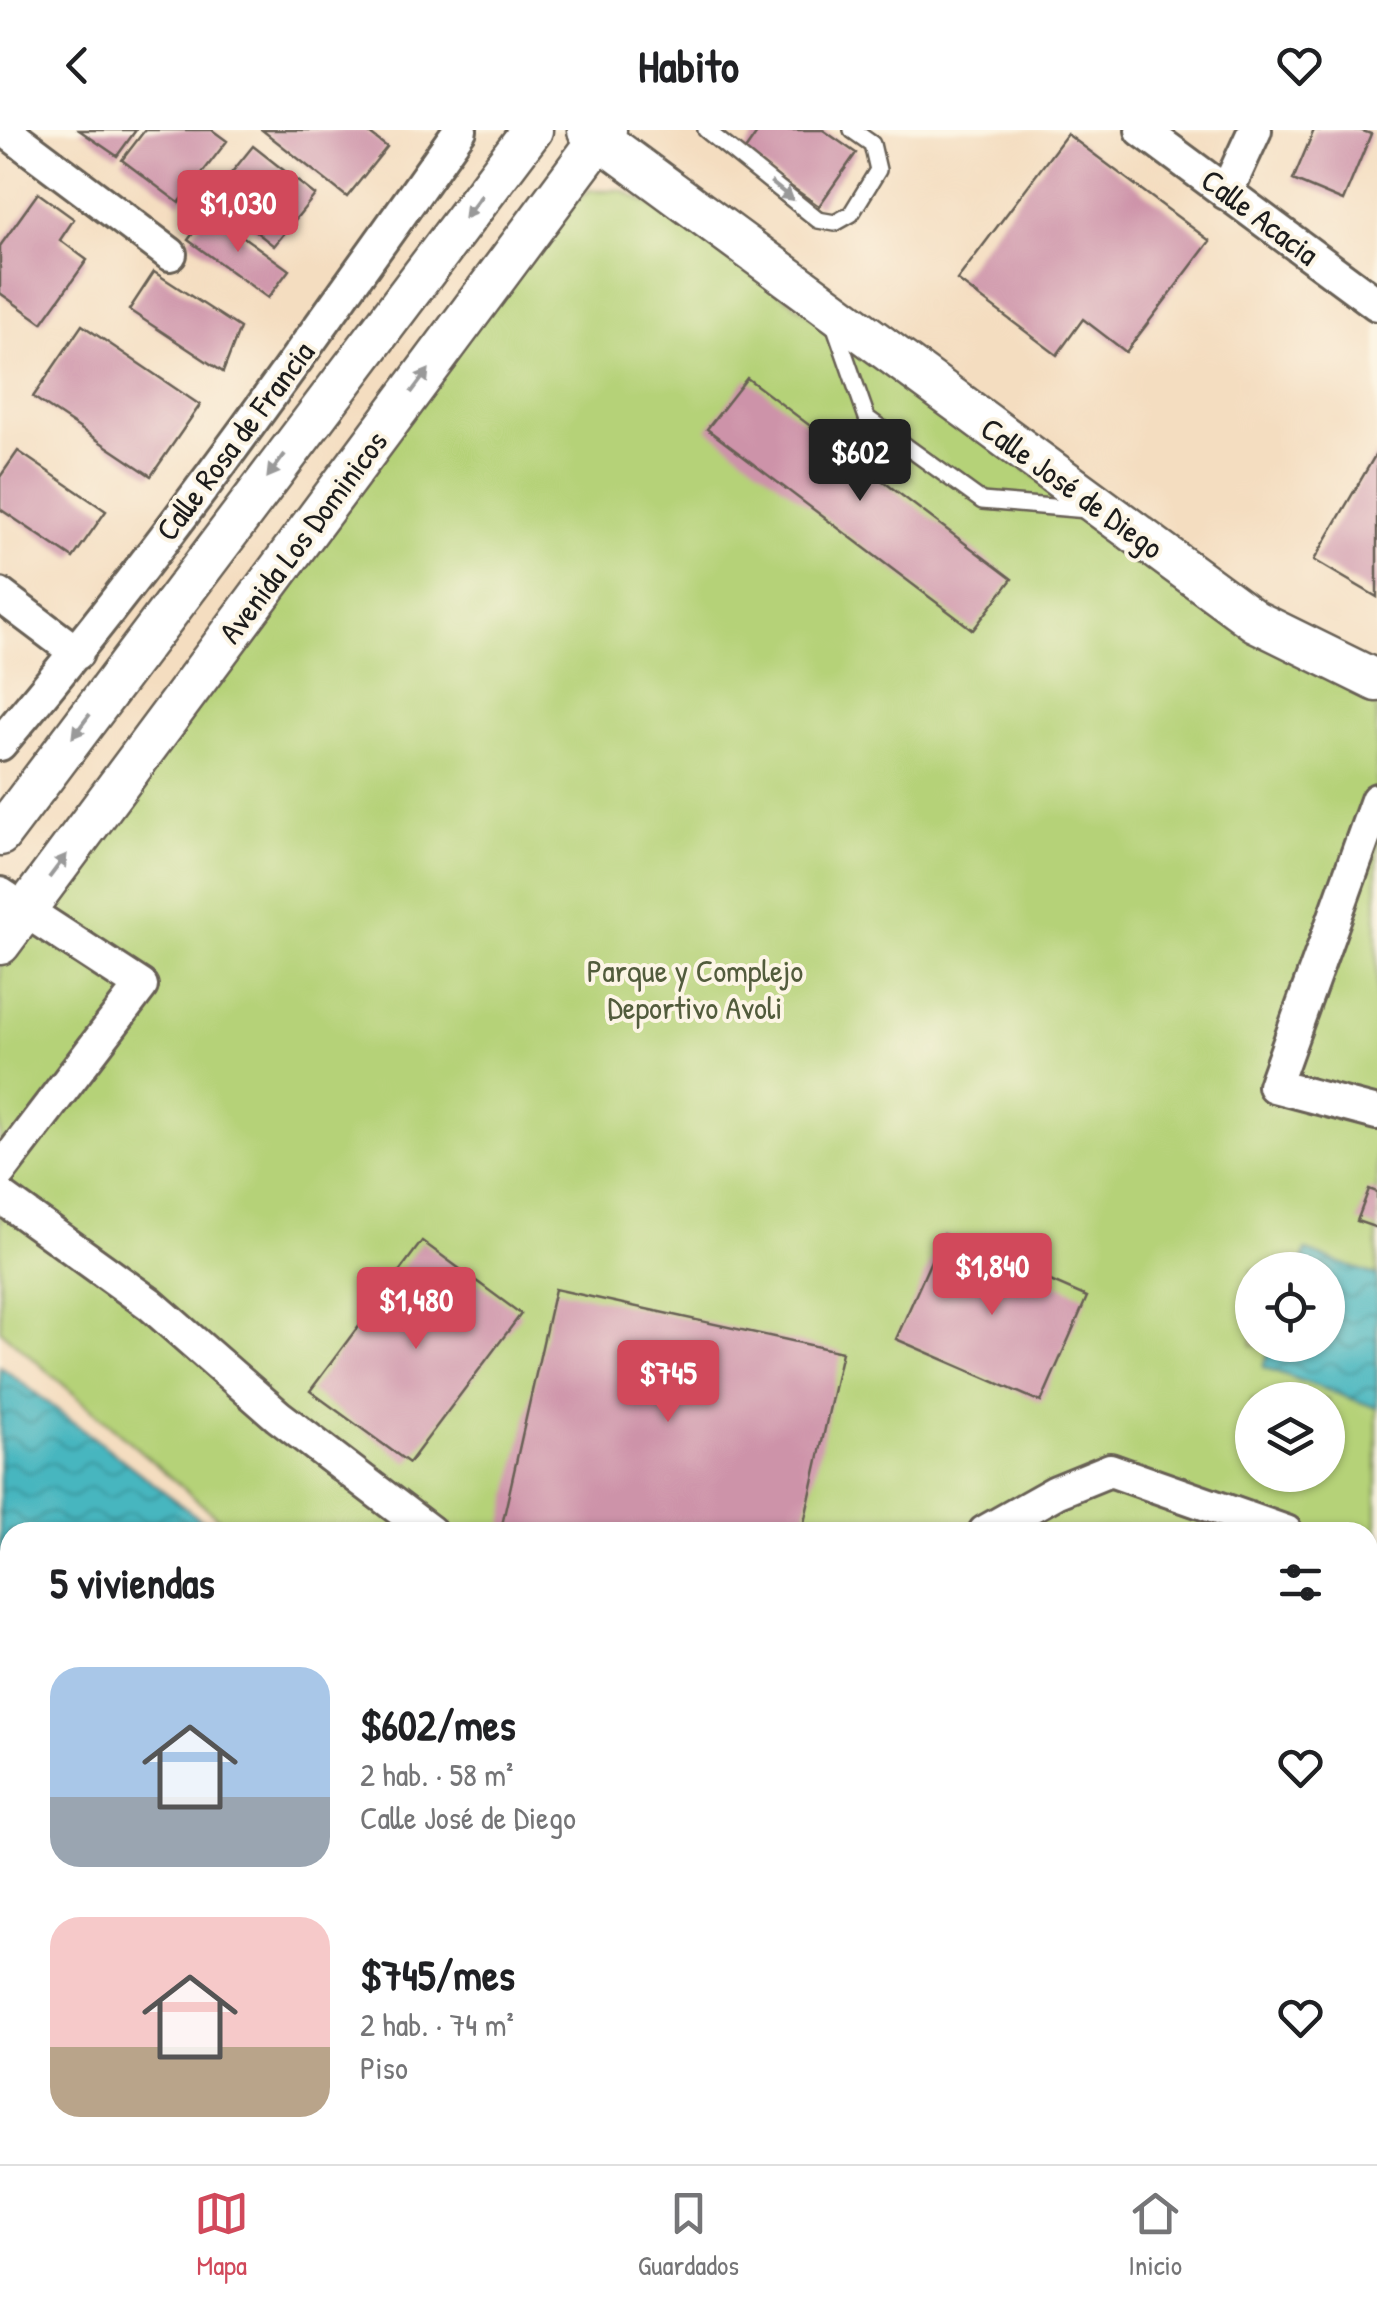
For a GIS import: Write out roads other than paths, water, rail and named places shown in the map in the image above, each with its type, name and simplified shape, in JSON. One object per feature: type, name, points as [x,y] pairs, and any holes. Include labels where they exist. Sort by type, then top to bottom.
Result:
[{"type":"street","points":[[5,130],[170,254]]},
{"type":"street","name":"Calle Rosa de Francia","points":[[0,744],[77,653],[304,350],[460,130]]},
{"type":"street","name":"Avenida Los Dominicos","points":[[0,835],[532,130]]},
{"type":"street","name":"Calle Acacia","points":[[1142,130],[1377,304]]},
{"type":"street","points":[[1226,193],[1254,130]]},
{"type":"street","name":"Avenida Los Dominicos","points":[[0,944],[13,902],[598,133]]},
{"type":"street","name":"Calle José de Diego","points":[[598,133],[1101,511],[1254,621],[1377,681]]},
{"type":"street","points":[[0,595],[77,653]]},
{"type":"street","points":[[1377,800],[1274,1086],[1377,1113]]},
{"type":"street","points":[[0,1171],[140,986],[13,902]]},
{"type":"street","points":[[0,1196],[150,1304],[278,1416],[417,1522]]},
{"type":"street","points":[[1003,1522],[1056,1492],[1110,1470],[1258,1522]]},
{"type":"lane","points":[[706,130],[818,220],[836,224],[851,214],[878,170],[872,144],[852,130]]},
{"type":"lane","points":[[828,306],[867,418],[982,501],[1101,511]]},
{"type":"water","points":[[1345,1265],[1377,1276],[1377,1408],[1345,1396],[1345,1382],[1305,1382],[1263,1367],[1265,1362],[1345,1362]]},
{"type":"water","points":[[0,1366],[204,1522],[0,1522]]},
{"type":"park label","name":"Parque y Complejo Deportivo Avoli","points":[[695,990]]}]
